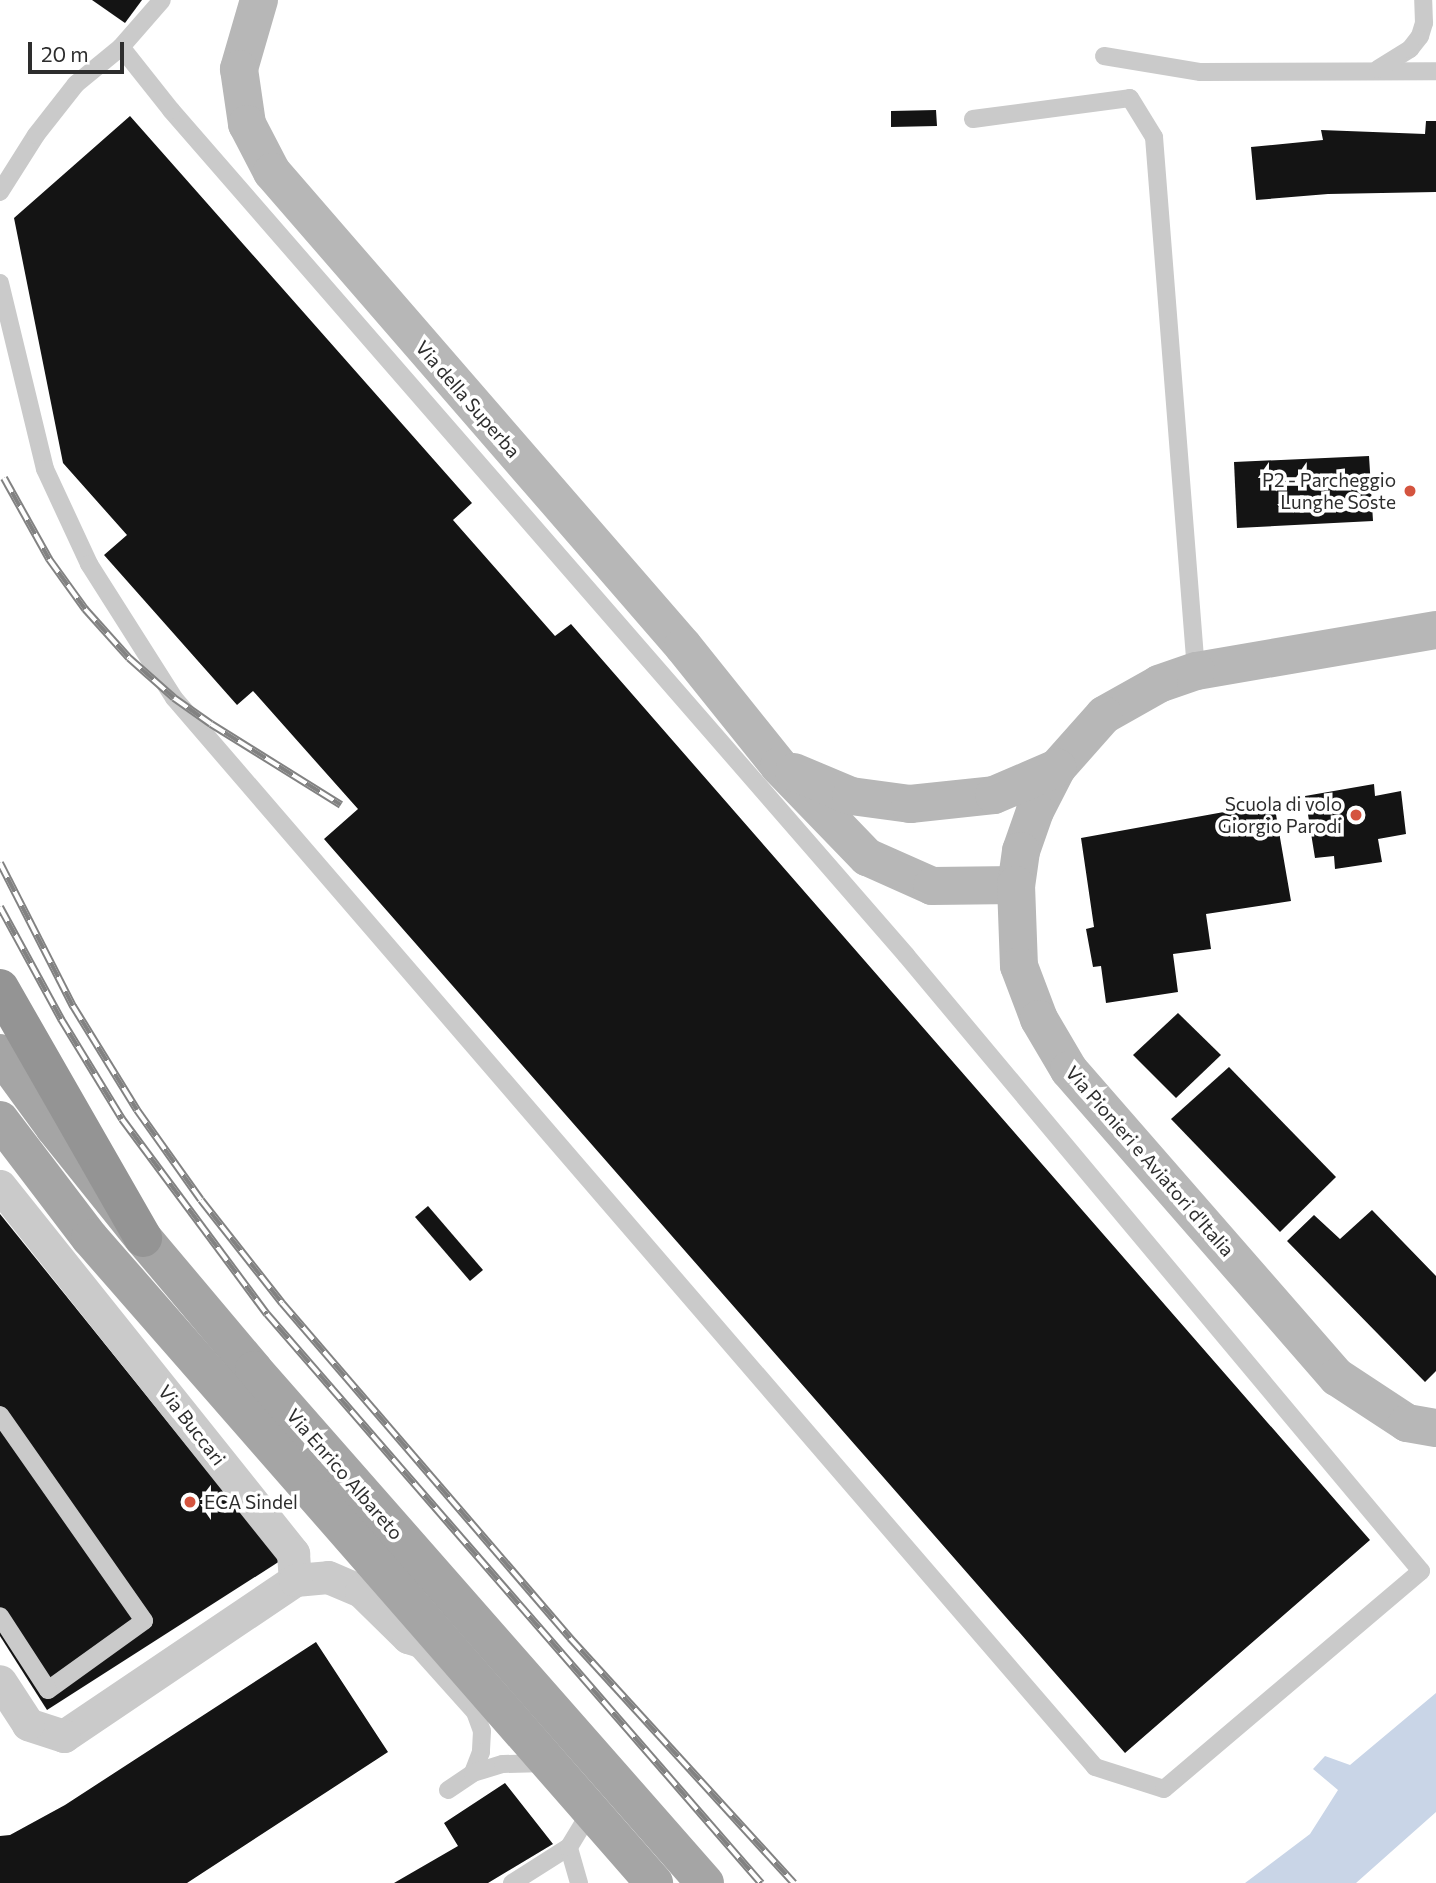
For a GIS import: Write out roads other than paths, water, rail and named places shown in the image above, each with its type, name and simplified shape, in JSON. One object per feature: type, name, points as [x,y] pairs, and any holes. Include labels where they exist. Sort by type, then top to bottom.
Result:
[{"type":"highway","points":[[0,988],[143,1238]]},
{"type":"main road","name":"Via Enrico Albareto","points":[[0,1053],[54,1127],[254,1370],[705,1883]]},
{"type":"main road","name":"Via Enrico Albareto","points":[[0,1120],[99,1249],[654,1883]]},
{"type":"street","name":"Via della Superba","points":[[259,0],[239,69],[247,124],[272,172],[682,646],[779,766],[867,857],[932,886],[1016,885]]},
{"type":"street","name":"Via Pionieri e Aviatori d'Italia","points":[[1436,630],[1196,671],[1159,684],[1104,715],[1057,768],[1035,811],[1021,852],[1016,885],[1019,966],[1039,1018],[1069,1070],[1337,1377],[1407,1423],[1436,1428]]},
{"type":"street","name":"Via della Superba","points":[[779,766],[851,796],[911,804],[994,795],[1057,768]]},
{"type":"street","points":[[873,799],[871,823],[894,869]]},
{"type":"street","name":"Via Buccari","points":[[0,1186],[293,1553],[295,1580]]},
{"type":"street","points":[[0,1681],[28,1724],[64,1736],[295,1580],[328,1577],[361,1591],[408,1637],[429,1644],[447,1645]]},
{"type":"lane","points":[[0,192],[36,135],[76,84],[121,47],[162,0]]},
{"type":"lane","points":[[1377,69],[1410,49],[1420,36],[1424,23],[1423,0]]},
{"type":"lane","points":[[0,283],[45,469],[89,564],[174,698],[1095,1767],[1164,1789],[1421,1571],[906,955],[181,121],[121,47]]},
{"type":"lane","points":[[1104,56],[1201,72],[1377,69],[1436,71]]},
{"type":"lane","points":[[973,119],[1130,98],[1154,137],[1196,671]]},
{"type":"lane","points":[[0,1415],[144,1621],[48,1690],[0,1616]]},
{"type":"lane","points":[[408,1637],[475,1712],[482,1731],[481,1752],[473,1773]]},
{"type":"lane","points":[[449,1790],[473,1773],[503,1764],[551,1763]]},
{"type":"lane","points":[[522,1881],[569,1847],[592,1809]]},
{"type":"lane","points":[[569,1847],[579,1883]]},
{"type":"water","points":[[1436,1693],[1436,1812],[1356,1883],[1245,1883],[1310,1834],[1338,1790],[1313,1769],[1325,1756],[1350,1765]]},
{"type":"railway","points":[[4,478],[49,559],[85,609],[129,658],[174,698],[211,724],[341,805]]},
{"type":"railway","points":[[0,863],[73,1006],[137,1110],[201,1200],[282,1303],[570,1638],[794,1883]]},
{"type":"railway","points":[[0,907],[61,1019],[122,1119],[267,1314],[761,1883]]},
{"type":"place","name":"P2 - Parcheggio Lunghe Soste","points":[[1410,491]]},
{"type":"place","name":"Scuola di volo Giorgio Parodi","points":[[1356,815]]},
{"type":"place","name":"ECA Sindel","points":[[190,1502]]}]
